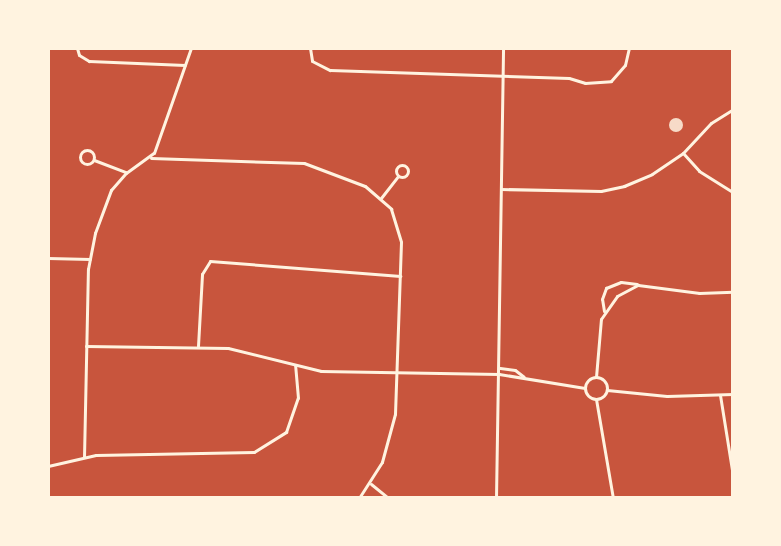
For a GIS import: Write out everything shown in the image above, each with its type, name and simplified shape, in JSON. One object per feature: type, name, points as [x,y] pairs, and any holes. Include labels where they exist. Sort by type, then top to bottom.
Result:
[{"type":"street","points":[[77,48],[79,55],[89,61],[185,65]]},
{"type":"street","points":[[151,158],[192,48]]},
{"type":"street","points":[[310,48],[312,61],[330,69],[503,76],[602,83],[619,74],[629,48]]},
{"type":"street","points":[[496,498],[500,368],[503,48]]},
{"type":"street","points":[[501,189],[614,189],[652,174],[683,153],[711,123],[733,109]]},
{"type":"street","points":[[94,160],[89,150],[80,154],[84,164],[94,160],[126,172]]},
{"type":"street","points":[[683,153],[699,171],[733,192]]},
{"type":"street","points":[[84,457],[90,259],[94,233],[111,190],[126,172],[151,158],[304,163],[337,173],[381,198],[400,230],[397,376],[391,438],[371,484],[359,498]]},
{"type":"street","points":[[381,198],[398,176],[407,174],[405,165],[396,168],[398,176]]},
{"type":"street","points":[[48,258],[90,259]]},
{"type":"street","points":[[198,346],[202,274],[210,261],[400,276]]},
{"type":"street","points":[[585,388],[596,377],[604,312],[602,299],[606,288],[621,282],[699,293],[733,292]]},
{"type":"street","points":[[604,312],[615,297],[638,285]]},
{"type":"street","points":[[86,346],[228,348],[321,372],[397,376],[499,374],[585,388]]},
{"type":"street","points":[[48,466],[84,457],[254,452],[286,432],[298,398],[295,365]]},
{"type":"street","points":[[500,368],[515,370],[526,378]]},
{"type":"street","points":[[596,377],[603,380],[607,390]]},
{"type":"street","points":[[585,388],[587,395],[596,399]]},
{"type":"street","points":[[596,399],[607,390],[667,396],[733,394]]},
{"type":"street","points":[[720,394],[733,476]]},
{"type":"street","points":[[596,399],[613,498]]},
{"type":"street","points":[[371,484],[388,498]]},
{"type":"street","points":[[395,498],[400,498]]},
{"type":"building","points":[[676,118],[681,120],[683,125],[681,130],[676,132],[671,130],[669,125],[671,120]]}]
